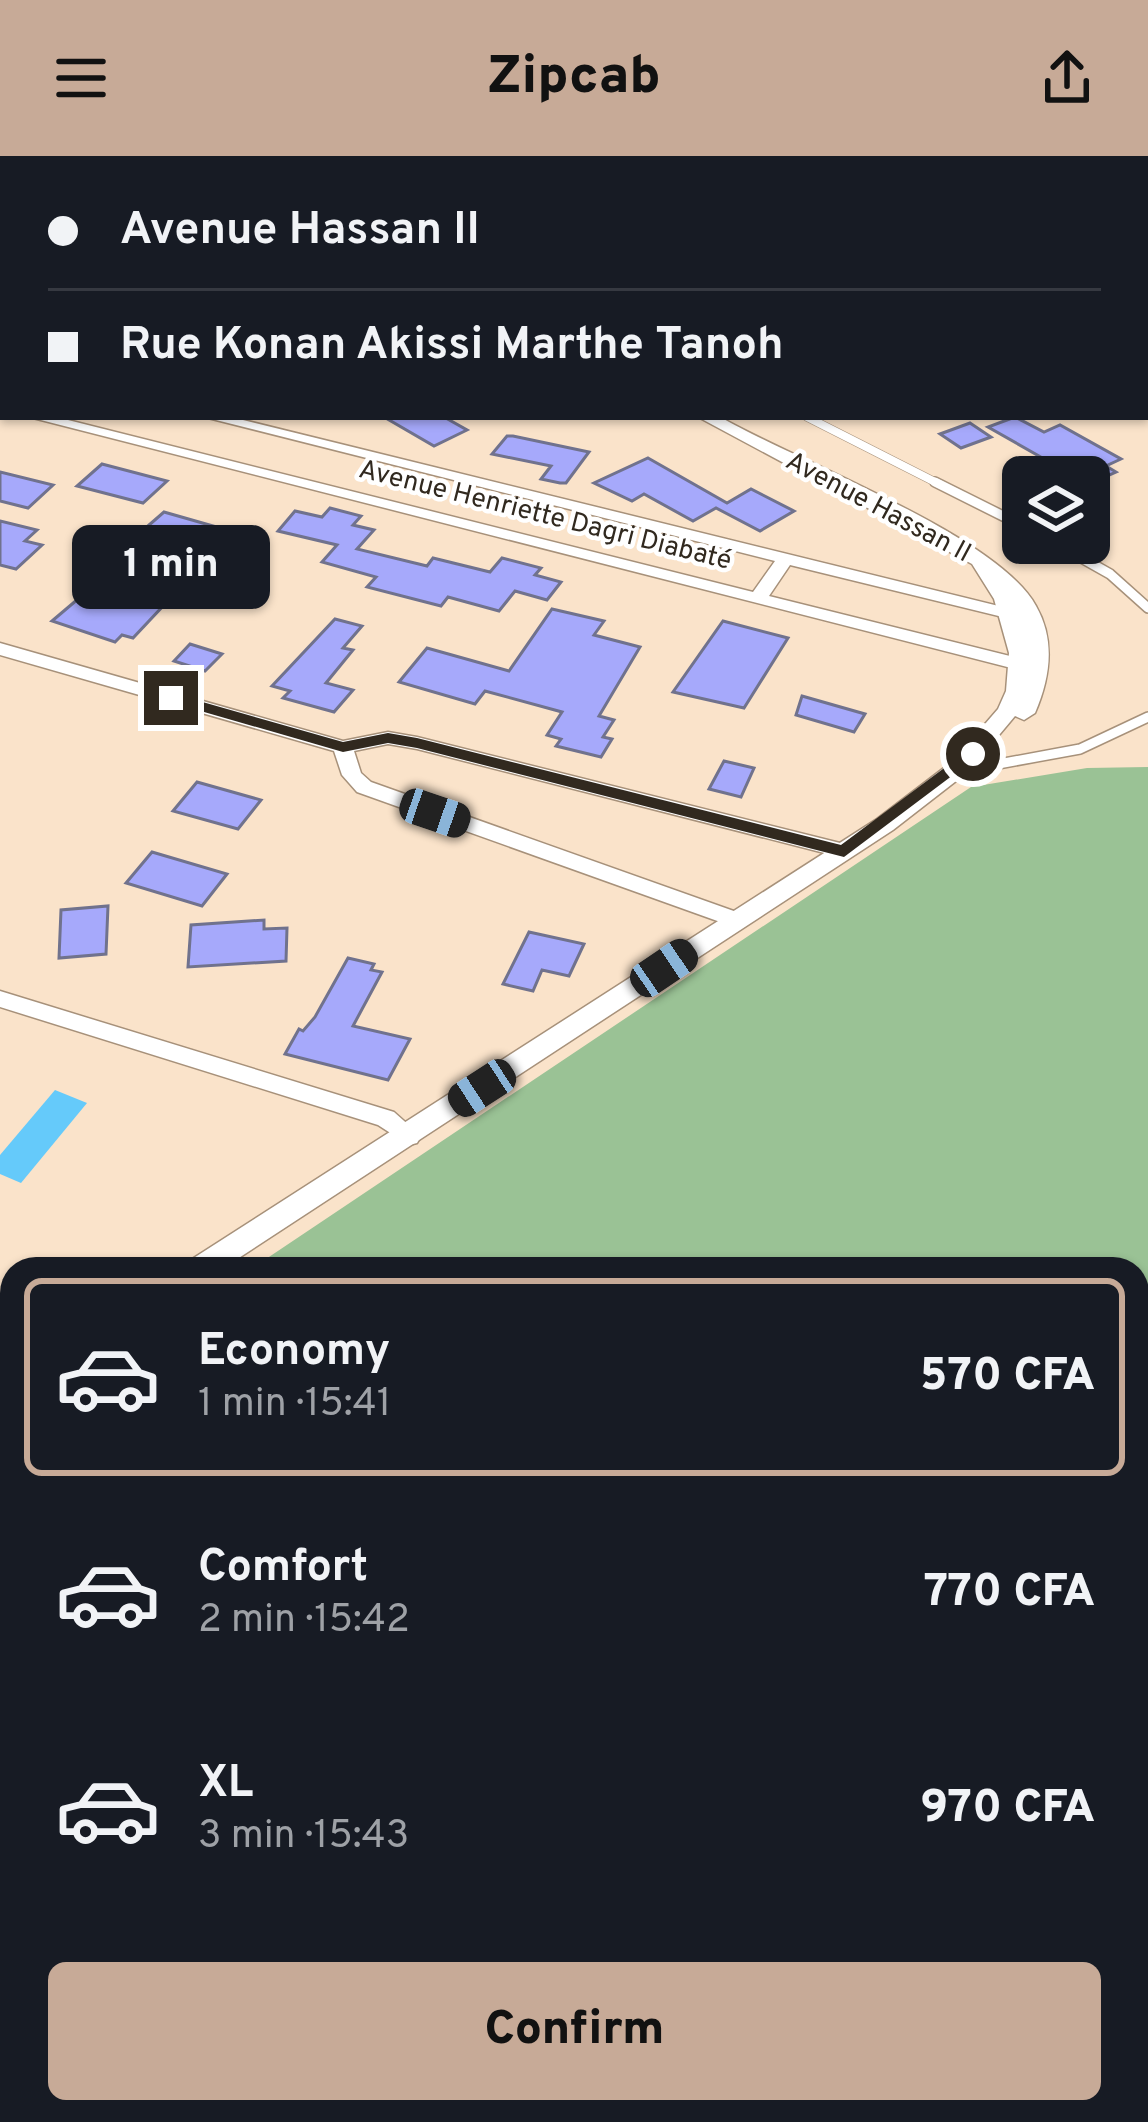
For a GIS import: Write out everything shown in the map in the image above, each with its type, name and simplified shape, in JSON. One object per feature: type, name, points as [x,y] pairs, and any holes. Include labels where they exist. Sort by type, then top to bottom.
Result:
[{"type":"street","name":"Avenue Henriette Dagri Diabaté","points":[[53,420],[785,559],[1024,617]]},
{"type":"street","name":"Avenue Henriette Dagri Diabaté","points":[[221,420],[758,598],[1029,667]]},
{"type":"street","name":"Avenue Hassan II","points":[[712,420],[906,518],[985,565],[1024,617],[1029,667]]},
{"type":"street","points":[[758,598],[785,559]]},
{"type":"street","points":[[0,649],[343,747],[388,738],[417,743],[844,851]]},
{"type":"street","points":[[218,1257],[844,851],[1008,731],[1025,712],[1029,667]]},
{"type":"street","points":[[343,747],[352,775],[364,788],[736,920]]},
{"type":"street","points":[[0,999],[386,1118],[410,1136]]},
{"type":"lane","points":[[813,420],[1002,515]]},
{"type":"lane","points":[[1092,564],[1148,608]]},
{"type":"lane","points":[[951,773],[1047,758],[1102,743],[1148,717]]},
{"type":"green space","points":[[1148,767],[1148,1257],[269,1257],[971,787],[1087,768]]},
{"type":"water","points":[[55,1090],[87,1103],[21,1183],[0,1174],[0,1155]]},
{"type":"building","points":[[389,420],[449,420],[467,430],[434,446]]},
{"type":"building","points":[[1021,420],[1044,432],[1060,425],[1121,459],[1110,464],[1110,456],[1039,456],[988,427]]},
{"type":"building","points":[[970,423],[991,437],[961,448],[940,434]]},
{"type":"building","points":[[507,436],[589,452],[566,483],[560,483],[541,479],[551,466],[492,454]]},
{"type":"building","points":[[648,458],[727,503],[751,489],[794,511],[760,531],[716,508],[693,521],[644,494],[632,501],[594,483]]},
{"type":"building","points":[[102,464],[167,481],[143,503],[77,486]]},
{"type":"building","points":[[0,472],[53,485],[28,508],[0,501]]},
{"type":"building","points":[[330,508],[361,516],[353,525],[374,530],[357,549],[427,566],[433,558],[490,572],[502,558],[541,568],[535,575],[561,582],[547,600],[515,591],[499,611],[448,597],[441,606],[367,587],[376,577],[322,562],[337,545],[278,531],[295,511],[322,517]]},
{"type":"building","points":[[164,512],[220,528],[201,545],[141,532]]},
{"type":"building","points":[[0,521],[37,530],[25,541],[42,545],[16,569],[0,565]]},
{"type":"building","points":[[104,577],[153,590],[142,601],[163,606],[133,638],[122,635],[115,642],[52,621]]},
{"type":"building","points":[[552,609],[604,621],[594,635],[640,647],[599,716],[614,720],[603,737],[612,739],[601,757],[556,746],[561,739],[547,735],[562,712],[485,691],[475,704],[399,682],[427,648],[509,671]]},
{"type":"building","points":[[335,619],[362,626],[343,648],[353,650],[326,683],[353,690],[334,712],[283,698],[290,691],[272,686]]},
{"type":"building","points":[[723,621],[788,638],[744,708],[673,692]]},
{"type":"building","points":[[190,644],[222,654],[205,671],[174,661]]},
{"type":"building","points":[[802,696],[865,714],[854,732],[796,715]]},
{"type":"building","points":[[724,761],[754,768],[741,797],[709,789]]},
{"type":"building","points":[[197,782],[261,800],[238,829],[173,811]]},
{"type":"building","points":[[152,852],[227,874],[202,906],[126,883]]},
{"type":"building","points":[[108,906],[106,954],[59,958],[61,910]]},
{"type":"building","points":[[264,920],[264,929],[287,928],[286,961],[188,967],[191,925]]},
{"type":"building","points":[[529,932],[584,944],[569,976],[542,970],[533,991],[503,984]]},
{"type":"building","points":[[348,958],[374,964],[371,970],[382,972],[353,1026],[410,1039],[388,1080],[285,1054],[299,1029],[303,1031],[315,1017]]},
{"type":"route","points":[[171,698],[343,747],[388,738],[417,743],[844,851],[973,754]]}]
